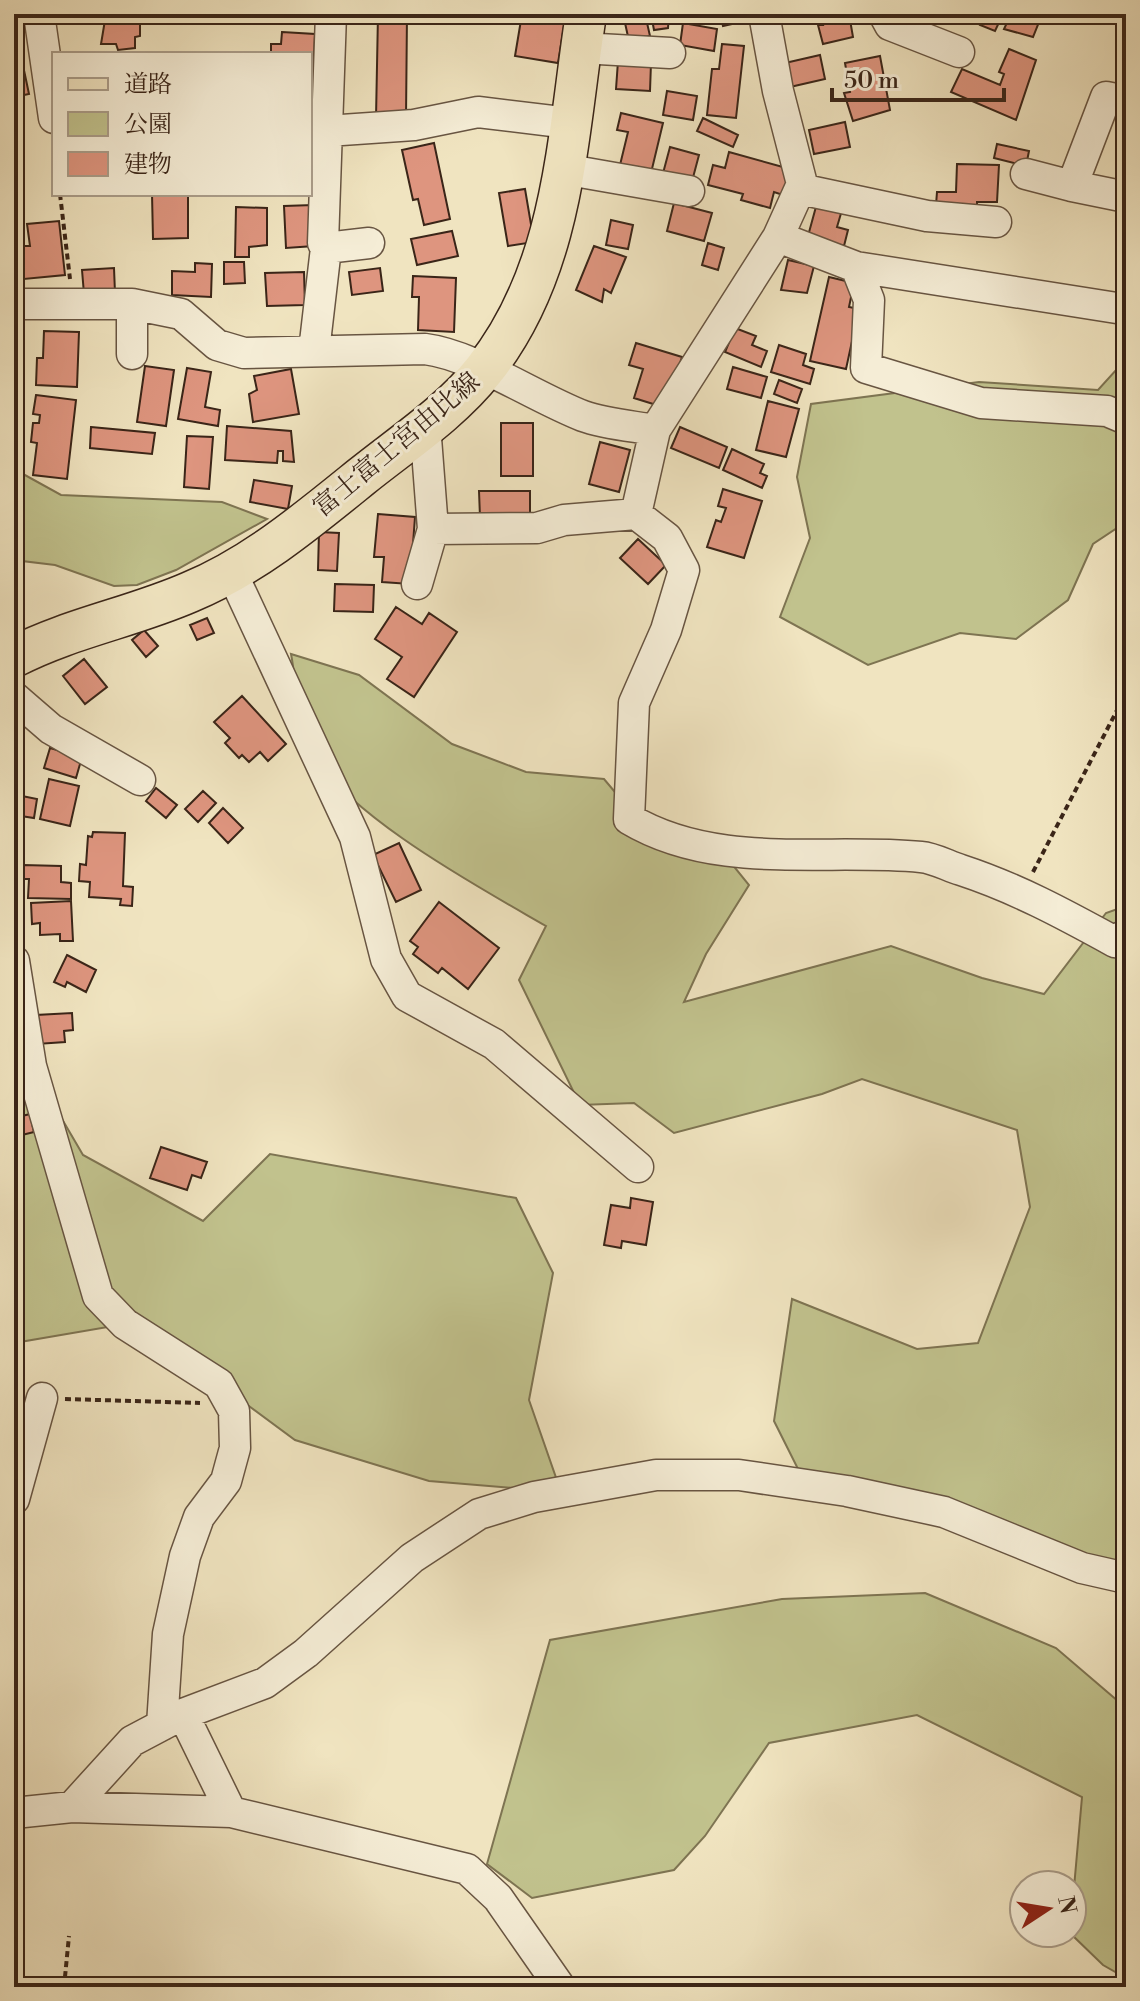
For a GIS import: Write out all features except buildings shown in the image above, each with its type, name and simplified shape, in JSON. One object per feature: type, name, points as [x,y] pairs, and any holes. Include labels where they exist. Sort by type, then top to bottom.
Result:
[{"type":"main road","name":"富士富士宮由比線","points":[[14,657],[92,625],[191,592],[231,571],[296,528],[425,425],[484,371],[523,311],[544,263],[557,215],[584,31]]},
{"type":"street","points":[[314,351],[326,248],[323,243],[331,14]]},
{"type":"street","points":[[636,514],[655,430],[778,237],[802,184],[778,91],[764,14]]},
{"type":"street","points":[[884,14],[890,25],[959,52]]},
{"type":"street","points":[[31,22],[52,110]]},
{"type":"street","points":[[584,31],[670,53]]},
{"type":"street","points":[[1072,186],[1106,97],[1126,101]]},
{"type":"street","points":[[327,131],[414,125],[478,112],[569,123]]},
{"type":"street","points":[[563,169],[689,191]]},
{"type":"street","points":[[1026,174],[1126,197]]},
{"type":"street","points":[[800,189],[927,216],[996,222]]},
{"type":"street","points":[[778,237],[856,267],[1123,309]]},
{"type":"street","points":[[326,248],[369,243]]},
{"type":"street","points":[[856,267],[869,300],[866,368],[981,403],[1107,411],[1126,419]]},
{"type":"street","points":[[14,304],[132,304],[181,314],[217,345],[244,353],[453,353],[484,371],[586,417],[655,430]]},
{"type":"street","points":[[132,304],[132,354]]},
{"type":"street","points":[[417,584],[433,529],[425,425]]},
{"type":"street","points":[[433,529],[537,528],[564,520],[636,514],[667,538],[684,570],[666,630],[634,703],[629,819],[646,830],[691,846],[829,856],[923,857],[1023,892],[1115,942],[1126,934]]},
{"type":"street","points":[[231,571],[355,837],[386,959],[407,996],[494,1044],[638,1167]]},
{"type":"street","points":[[14,697],[51,729],[140,780]]},
{"type":"street","points":[[14,961],[31,1066],[98,1296],[125,1324],[219,1384],[234,1411],[235,1448],[226,1481],[199,1517],[185,1556],[168,1634],[172,1720],[231,1812]]},
{"type":"street","points":[[14,1499],[42,1398]]},
{"type":"street","points":[[72,1807],[132,1741],[172,1720],[265,1683],[306,1653],[412,1558],[479,1514],[534,1497],[656,1475],[739,1475],[847,1491],[944,1512],[1082,1568],[1126,1578]]},
{"type":"street","points":[[14,1813],[72,1807],[231,1812],[467,1869],[498,1898],[560,1987]]},
{"type":"path","points":[[60,196],[73,303]]},
{"type":"path","points":[[1023,892],[1126,693]]},
{"type":"path","points":[[42,1398],[230,1404]]},
{"type":"path","points":[[64,1987],[69,1936]]},
{"type":"green space","points":[[1126,359],[1126,522],[1093,544],[1068,600],[1016,639],[960,633],[868,665],[780,617],[810,538],[797,477],[811,404],[979,382],[1098,390]]},
{"type":"green space","points":[[14,469],[61,495],[222,502],[267,519],[176,570],[137,585],[114,586],[55,565],[14,560]]},
{"type":"green space","points":[[291,654],[359,675],[452,744],[526,772],[604,779],[651,835],[719,848],[749,885],[706,954],[684,1002],[891,946],[982,978],[1044,994],[1106,913],[1126,906],[1126,1569],[806,1485],[774,1421],[792,1299],[917,1349],[978,1343],[1030,1207],[1017,1130],[862,1079],[822,1094],[674,1133],[634,1103],[580,1105],[519,980],[546,926],[415,847],[349,796],[325,770],[308,745]]},
{"type":"green space","points":[[31,1066],[83,1155],[203,1221],[270,1154],[516,1198],[553,1273],[529,1400],[561,1492],[429,1481],[295,1440],[219,1384],[125,1324],[14,1343],[14,1072]]},
{"type":"green space","points":[[925,1593],[1056,1648],[1126,1708],[1126,1978],[1103,1965],[1086,1949],[1088,1869],[1076,1869],[1082,1797],[917,1715],[769,1743],[705,1836],[674,1870],[532,1898],[487,1864],[550,1640],[782,1599]]}]
